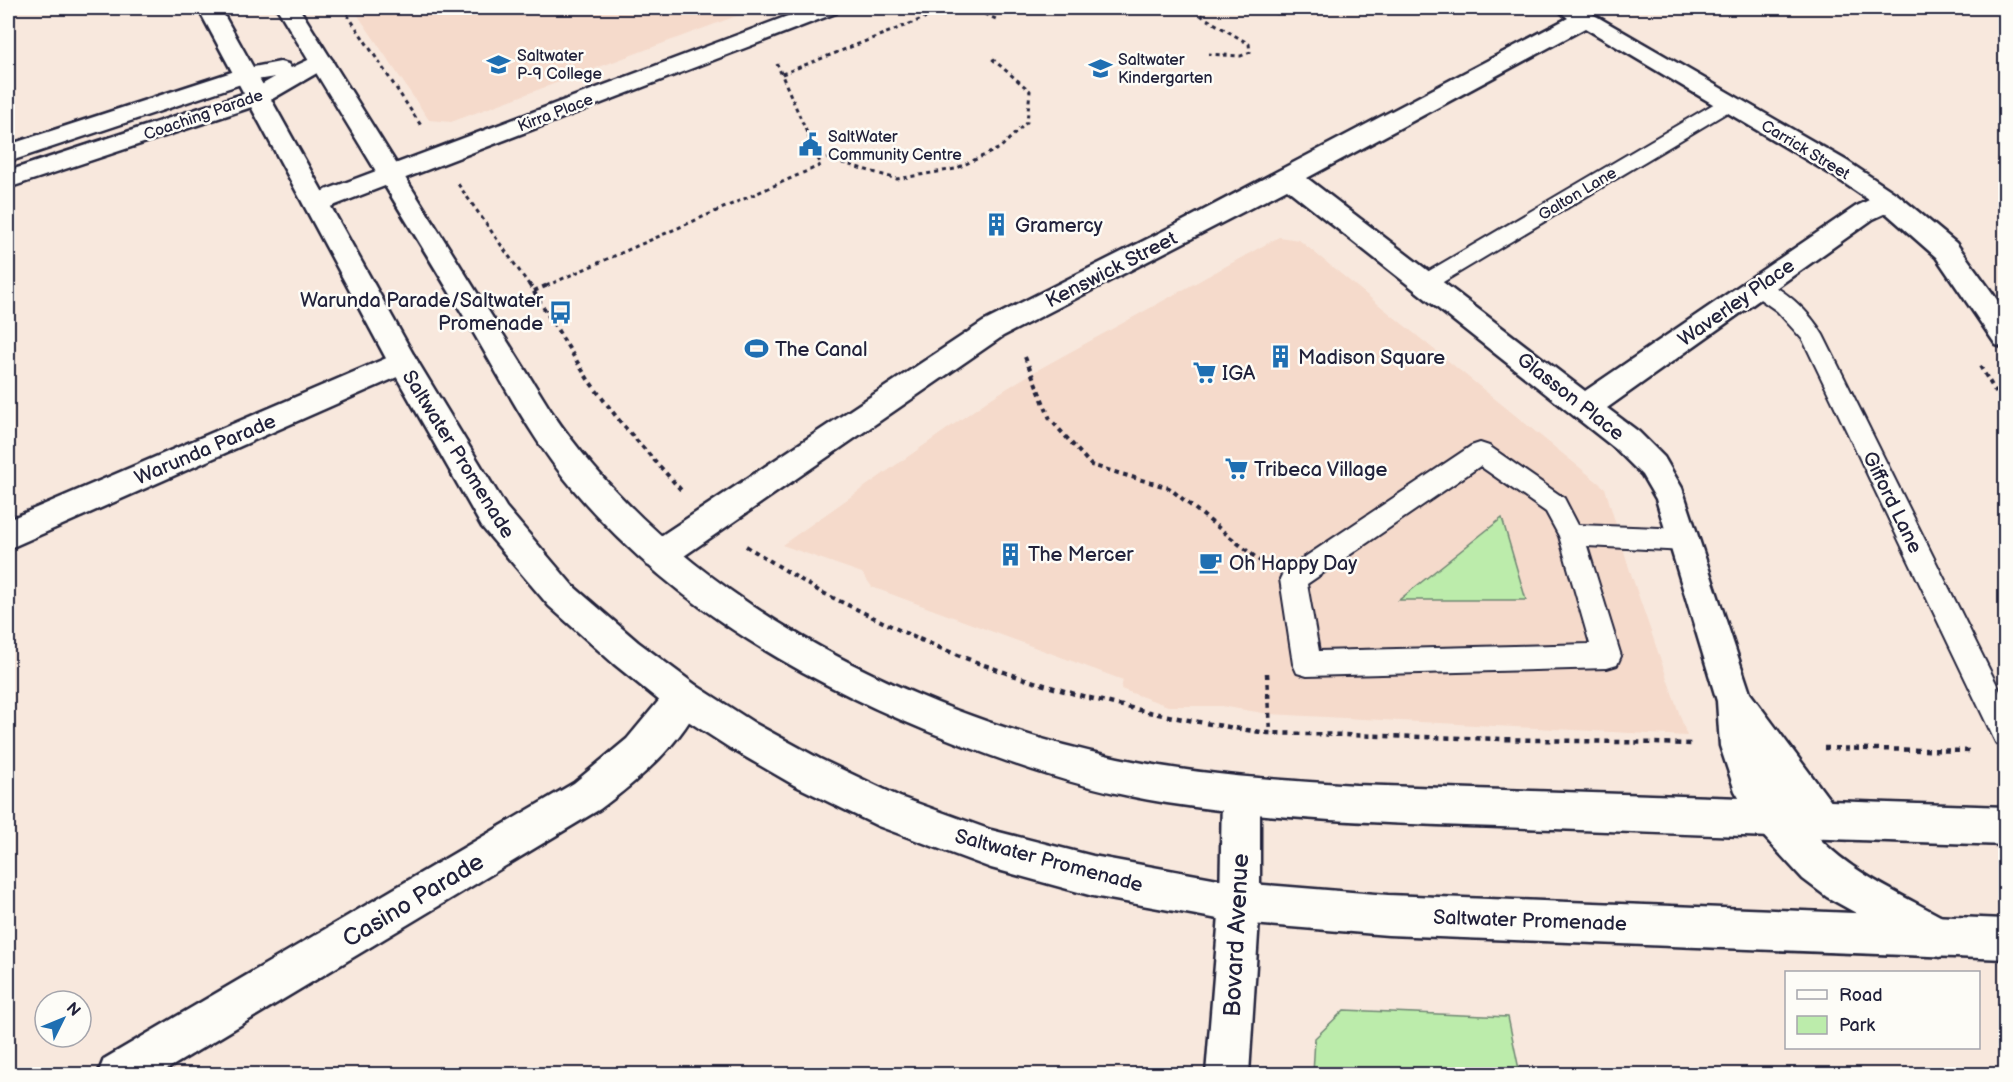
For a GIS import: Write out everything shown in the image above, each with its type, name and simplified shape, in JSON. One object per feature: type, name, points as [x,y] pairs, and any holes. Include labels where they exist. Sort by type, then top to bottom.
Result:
[{"type":"street","name":"Saltwater Promenade","points":[[208,8],[403,362],[494,517],[527,559],[591,624],[684,698],[743,736],[807,772],[914,821],[991,849],[1093,876],[1240,903],[1388,915],[2006,939]]},
{"type":"street","points":[[288,8],[392,175],[529,403],[585,481],[659,555],[731,612],[785,646],[858,685],[943,722],[1009,746],[1092,770],[1163,785],[1241,795],[1381,804],[2006,826]]},
{"type":"street","name":"Kirra Place","points":[[316,203],[828,8]]},
{"type":"street","name":"Carrick Street","points":[[1575,13],[1838,166],[1889,201],[1946,250],[2006,337]]},
{"type":"street","name":"Kenswick Street","points":[[659,555],[993,329],[1288,177],[1575,13]]},
{"type":"street","name":"Coaching Parade","points":[[8,180],[321,61]]},
{"type":"street","name":"Coaching Parade","points":[[8,154],[252,86]]},
{"type":"street","name":"Glasson Place","points":[[1288,177],[1585,406],[1628,441],[1653,466],[1671,497],[1735,701],[1753,746],[1748,778],[1772,817],[1817,865],[1841,883],[1940,938]]},
{"type":"street","name":"Waverley Place","points":[[1585,406],[1864,213],[1889,201]]},
{"type":"street","name":"Warunda Parade","points":[[8,535],[403,362]]},
{"type":"street","name":"Casino Parade","points":[[118,1074],[587,796],[631,761],[660,732],[684,698]]},
{"type":"street","points":[[1753,746],[1821,820]]},
{"type":"street","name":"Bovard Avenue","points":[[1227,1074],[1240,903],[1241,795]]},
{"type":"lane","name":"Galton Lane","points":[[1425,283],[1729,103]]},
{"type":"lane","name":"Gifford Lane","points":[[1758,287],[1785,305],[1812,335],[2006,734]]},
{"type":"lane","points":[[1480,453],[1555,505],[1572,535],[1607,656],[1307,664],[1293,579],[1480,453]]},
{"type":"lane","points":[[1572,535],[1686,540]]},
{"type":"path","points":[[344,8],[439,156],[534,291],[589,381],[622,424],[709,519],[754,552],[817,590],[874,620],[943,651],[1014,677],[1089,698],[1181,719],[1270,733],[1982,752]]},
{"type":"path","points":[[782,74],[950,8]]},
{"type":"path","points":[[970,8],[996,19]]},
{"type":"path","points":[[979,11],[988,8]]},
{"type":"path","points":[[1197,8],[1199,14],[1209,22],[1222,27],[1228,33],[1249,44],[1250,52],[1241,57],[1209,54]]},
{"type":"path","points":[[1269,8],[1278,14]]},
{"type":"path","points":[[819,156],[897,179],[955,169],[1000,148],[1027,122],[1030,91],[990,57]]},
{"type":"path","points":[[534,291],[821,165],[782,74],[774,61]]},
{"type":"path","points":[[1025,357],[1050,419],[1091,465],[1169,489],[1260,561],[1261,569]]},
{"type":"path","points":[[1977,361],[2006,409]]},
{"type":"path","points":[[1266,661],[1270,733]]},
{"type":"shaded area","name":"Saltwater P-9 College","points":[[353,8],[758,8],[451,122],[429,120]]},
{"type":"shaded area","name":"Tribeca Village","points":[[1279,237],[1299,240],[1605,488],[1629,568],[1687,736],[1269,714],[1221,706],[1168,706],[1121,689],[1123,680],[872,587],[862,573],[782,545],[990,399],[1032,373]]},
{"type":"green space","points":[[1502,518],[1526,600],[1399,600]]},
{"type":"green space","points":[[1344,1010],[1508,1017],[1520,1074],[1313,1074],[1315,1038]]},
{"type":"place","name":"Saltwater P-9 College","points":[[499,64]]},
{"type":"place","name":"Saltwater Kindergarten","points":[[1100,68]]},
{"type":"place","name":"SaltWater Community Centre","points":[[810,145]]},
{"type":"place","name":"Gramercy","points":[[997,225]]},
{"type":"place","name":"Warunda Parade/Saltwater Promenade","points":[[561,312]]},
{"type":"place","name":"The Canal","points":[[757,349]]},
{"type":"place","name":"Madison Square","points":[[1280,357]]},
{"type":"place","name":"IGA","points":[[1204,373]]},
{"type":"place","name":"Tribeca Village","points":[[1236,469]]},
{"type":"place","name":"The Mercer","points":[[1010,554]]},
{"type":"place","name":"Oh Happy Day","points":[[1211,563]]}]
